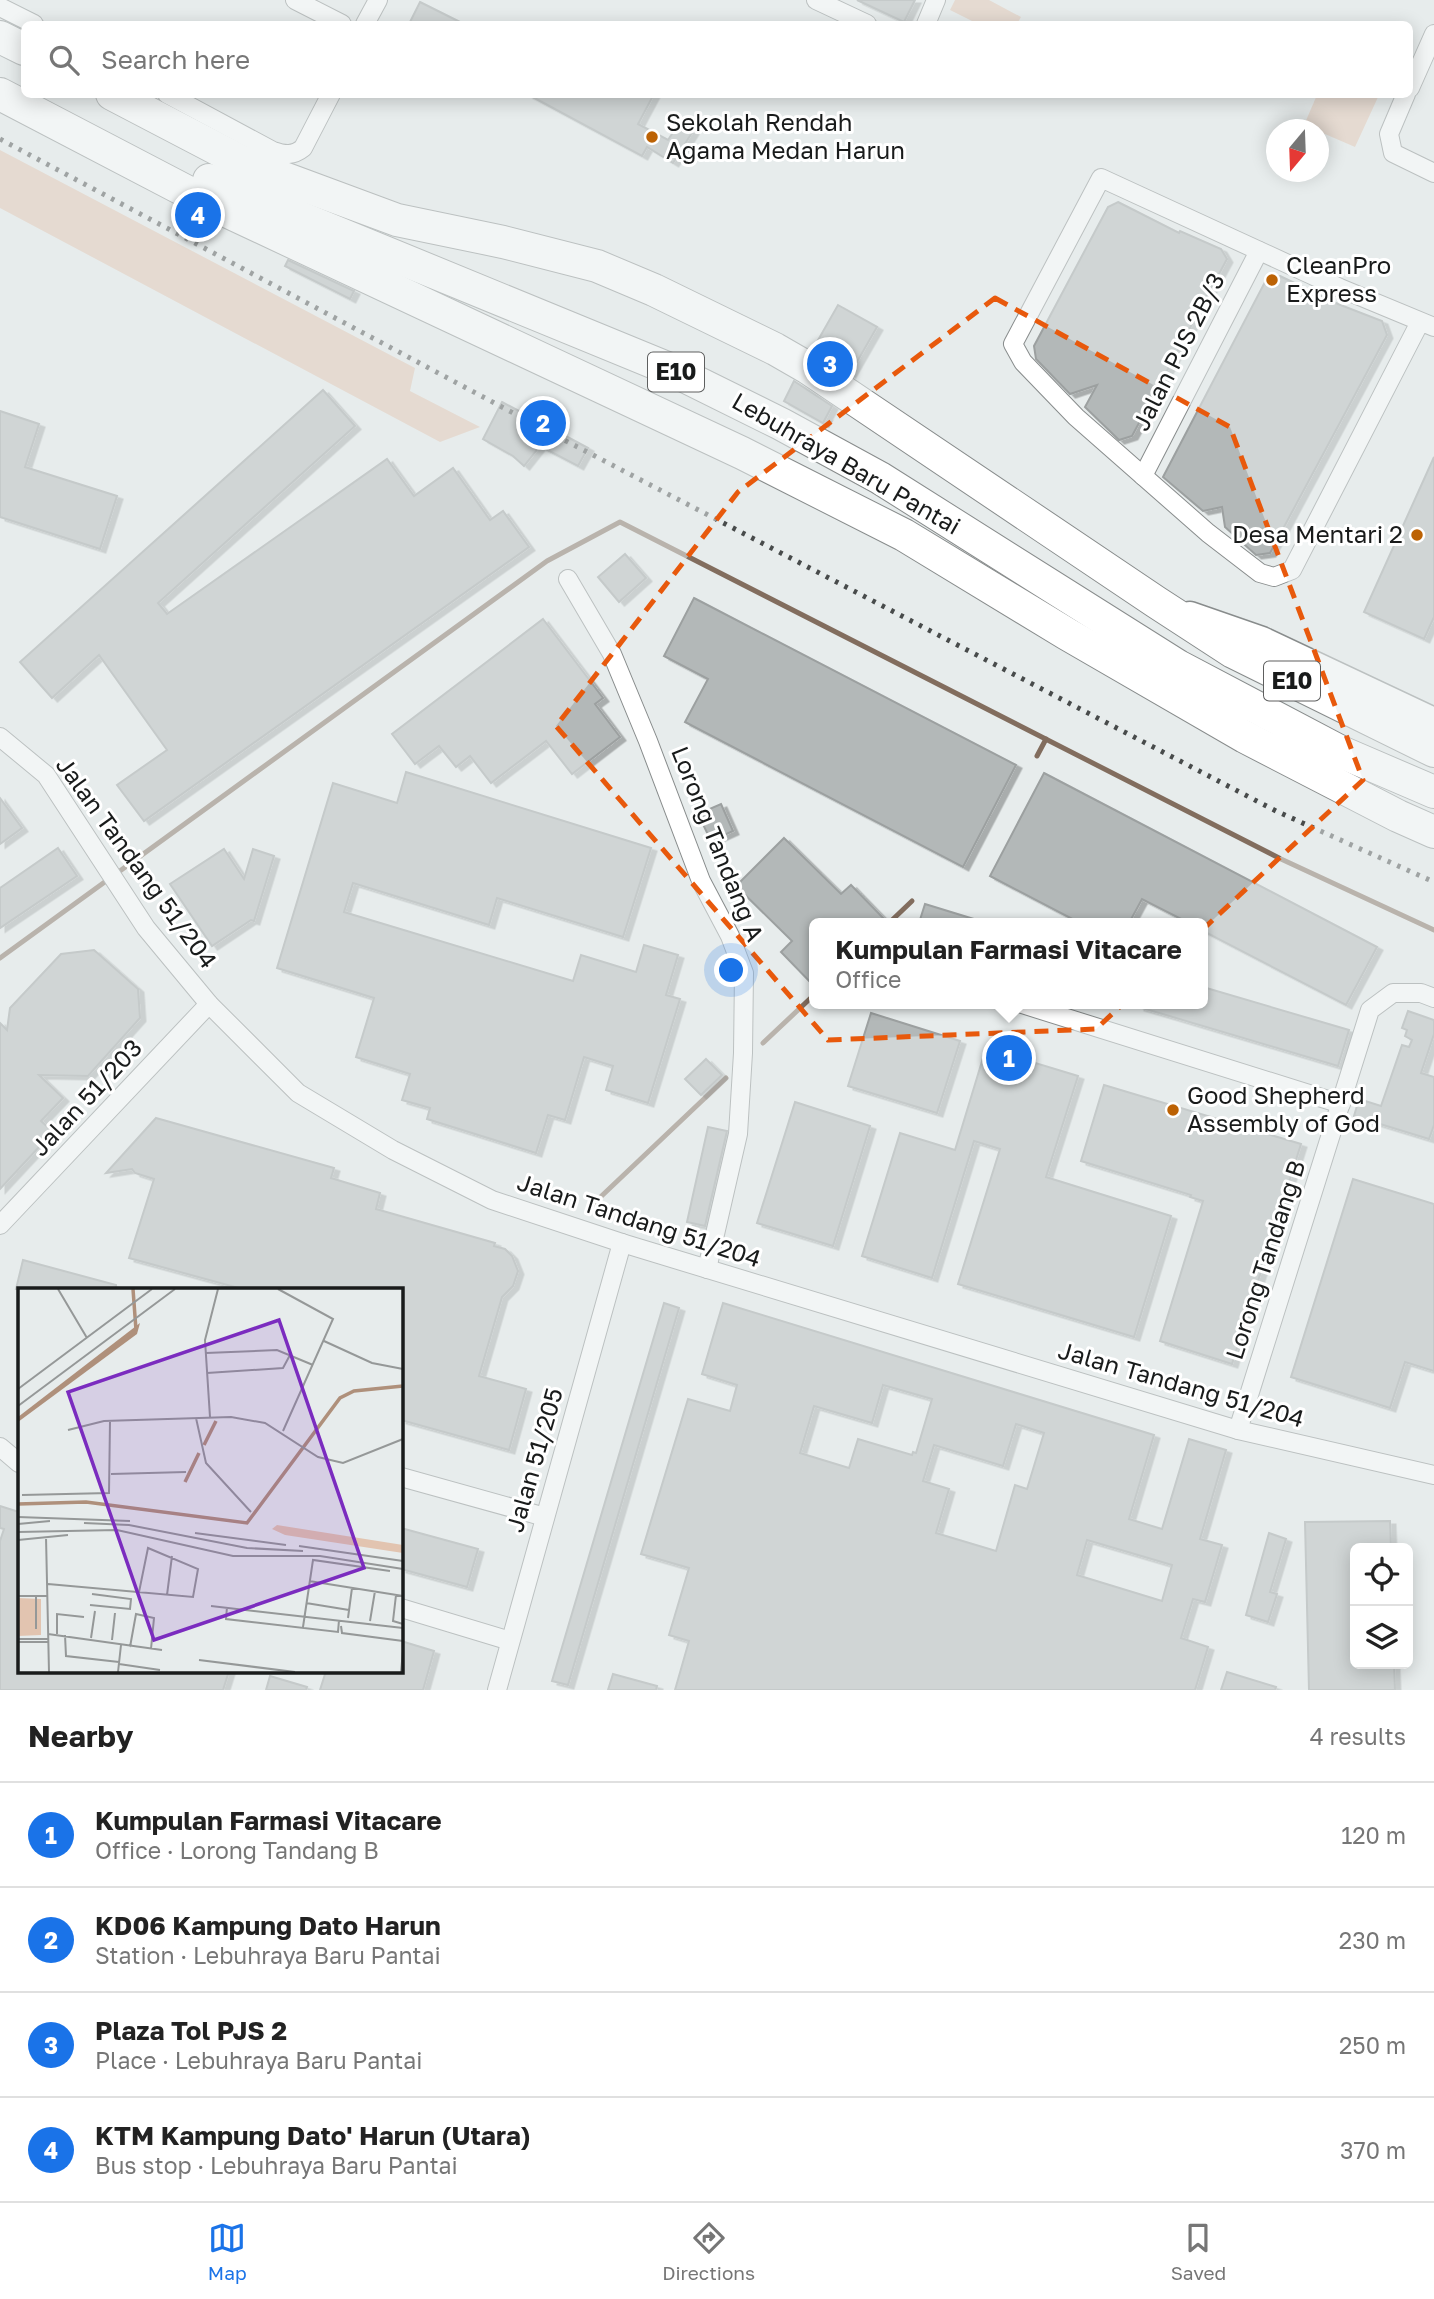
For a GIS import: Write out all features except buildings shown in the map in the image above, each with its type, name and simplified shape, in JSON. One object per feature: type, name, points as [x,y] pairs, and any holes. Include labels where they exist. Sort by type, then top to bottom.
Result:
[{"type":"highway","points":[[0,37],[21,48]]},
{"type":"highway","points":[[0,71],[21,82]]},
{"type":"highway","points":[[0,94],[203,200],[751,457],[904,535],[1067,634],[1245,737],[1434,832]]},
{"type":"highway","name":"Lebuhraya Baru Pantai","points":[[51,98],[192,173],[672,370],[769,418],[880,478],[1178,666],[1341,752],[1434,792]]},
{"type":"highway","name":"Lebuhraya Baru Pantai","points":[[120,98],[246,164],[397,220],[597,266],[654,290],[775,349],[1233,652],[1434,751]]},
{"type":"highway","points":[[1156,602],[1226,668],[1271,698],[1434,778]]},
{"type":"highway","points":[[1245,737],[1434,810]]},
{"type":"main road","points":[[1156,602],[1262,640],[1434,721]]},
{"type":"street","points":[[295,0],[336,21]]},
{"type":"street","points":[[367,21],[378,0]]},
{"type":"street","points":[[816,0],[861,21]]},
{"type":"street","points":[[927,21],[936,0]]},
{"type":"street","points":[[0,6],[28,21]]},
{"type":"street","points":[[1413,79],[1434,34]]},
{"type":"street","points":[[174,98],[273,151],[289,155],[303,148],[329,98]]},
{"type":"street","points":[[1404,98],[1389,134],[1393,153],[1434,173]]},
{"type":"street","points":[[1101,178],[1259,251],[1427,324],[1292,570],[1275,577],[1260,573],[1208,533],[1076,417],[1023,362],[1013,344],[1101,178]]},
{"type":"street","name":"Jalan PJS 2B/3","points":[[1143,476],[1259,251]]},
{"type":"street","name":"Lorong Tandang A","points":[[568,579],[612,654],[701,881],[730,936],[744,973],[738,1134],[708,1269]]},
{"type":"street","name":"Jalan Tandang 51/204","points":[[0,737],[46,775],[146,928],[209,1004],[298,1093],[393,1150],[492,1200],[622,1243],[1238,1430],[1434,1475]]},
{"type":"street","name":"Lorong Tandang B","points":[[1238,1430],[1370,1010],[1393,993],[1421,993],[1434,998]]},
{"type":"street","name":"Jalan 51/203","points":[[0,1225],[209,1004]]},
{"type":"street","points":[[1038,1009],[1341,1104]]},
{"type":"street","name":"Jalan 51/205","points":[[496,1690],[622,1243]]},
{"type":"street","points":[[402,1477],[545,1517]]},
{"type":"street","points":[[402,1608],[510,1641]]},
{"type":"highlighted area","points":[[995,298],[1230,427],[1363,780],[1096,1029],[828,1040],[556,726],[738,492]]},
{"type":"shaded area","points":[[955,0],[989,0],[1021,17],[1019,21],[972,21],[950,10]]},
{"type":"shaded area","points":[[1316,98],[1378,98],[1355,147],[1329,136],[1329,119],[1307,119]]},
{"type":"shaded area","points":[[0,150],[415,368],[410,391],[480,427],[440,442],[0,208]]},
{"type":"waterway","points":[[0,958],[547,561],[620,522],[1281,859],[1434,930]]},
{"type":"waterway","points":[[1037,756],[1046,739]]},
{"type":"waterway","points":[[894,918],[912,901]]},
{"type":"waterway","points":[[763,1043],[809,1000]]},
{"type":"waterway","points":[[591,1206],[726,1078]]},
{"type":"railway","points":[[0,139],[545,430],[1276,811],[1434,882]]},
{"type":"place","name":"Sekolah Rendah Agama Medan Harun","points":[[652,137]]},
{"type":"place","name":"KTM Kampung Dato' Harun (Utara)","points":[[198,215]]},
{"type":"place","name":"CleanPro Express","points":[[1272,280]]},
{"type":"place","name":"Plaza Tol PJS 2","points":[[830,364]]},
{"type":"place","name":"KD06 Kampung Dato Harun","points":[[543,423]]},
{"type":"place","name":"Desa Mentari 2","points":[[1417,535]]},
{"type":"place","name":"Kumpulan Farmasi Vitacare","points":[[1009,1058]]},
{"type":"place","name":"Good Shepherd Assembly of God","points":[[1173,1110]]}]
